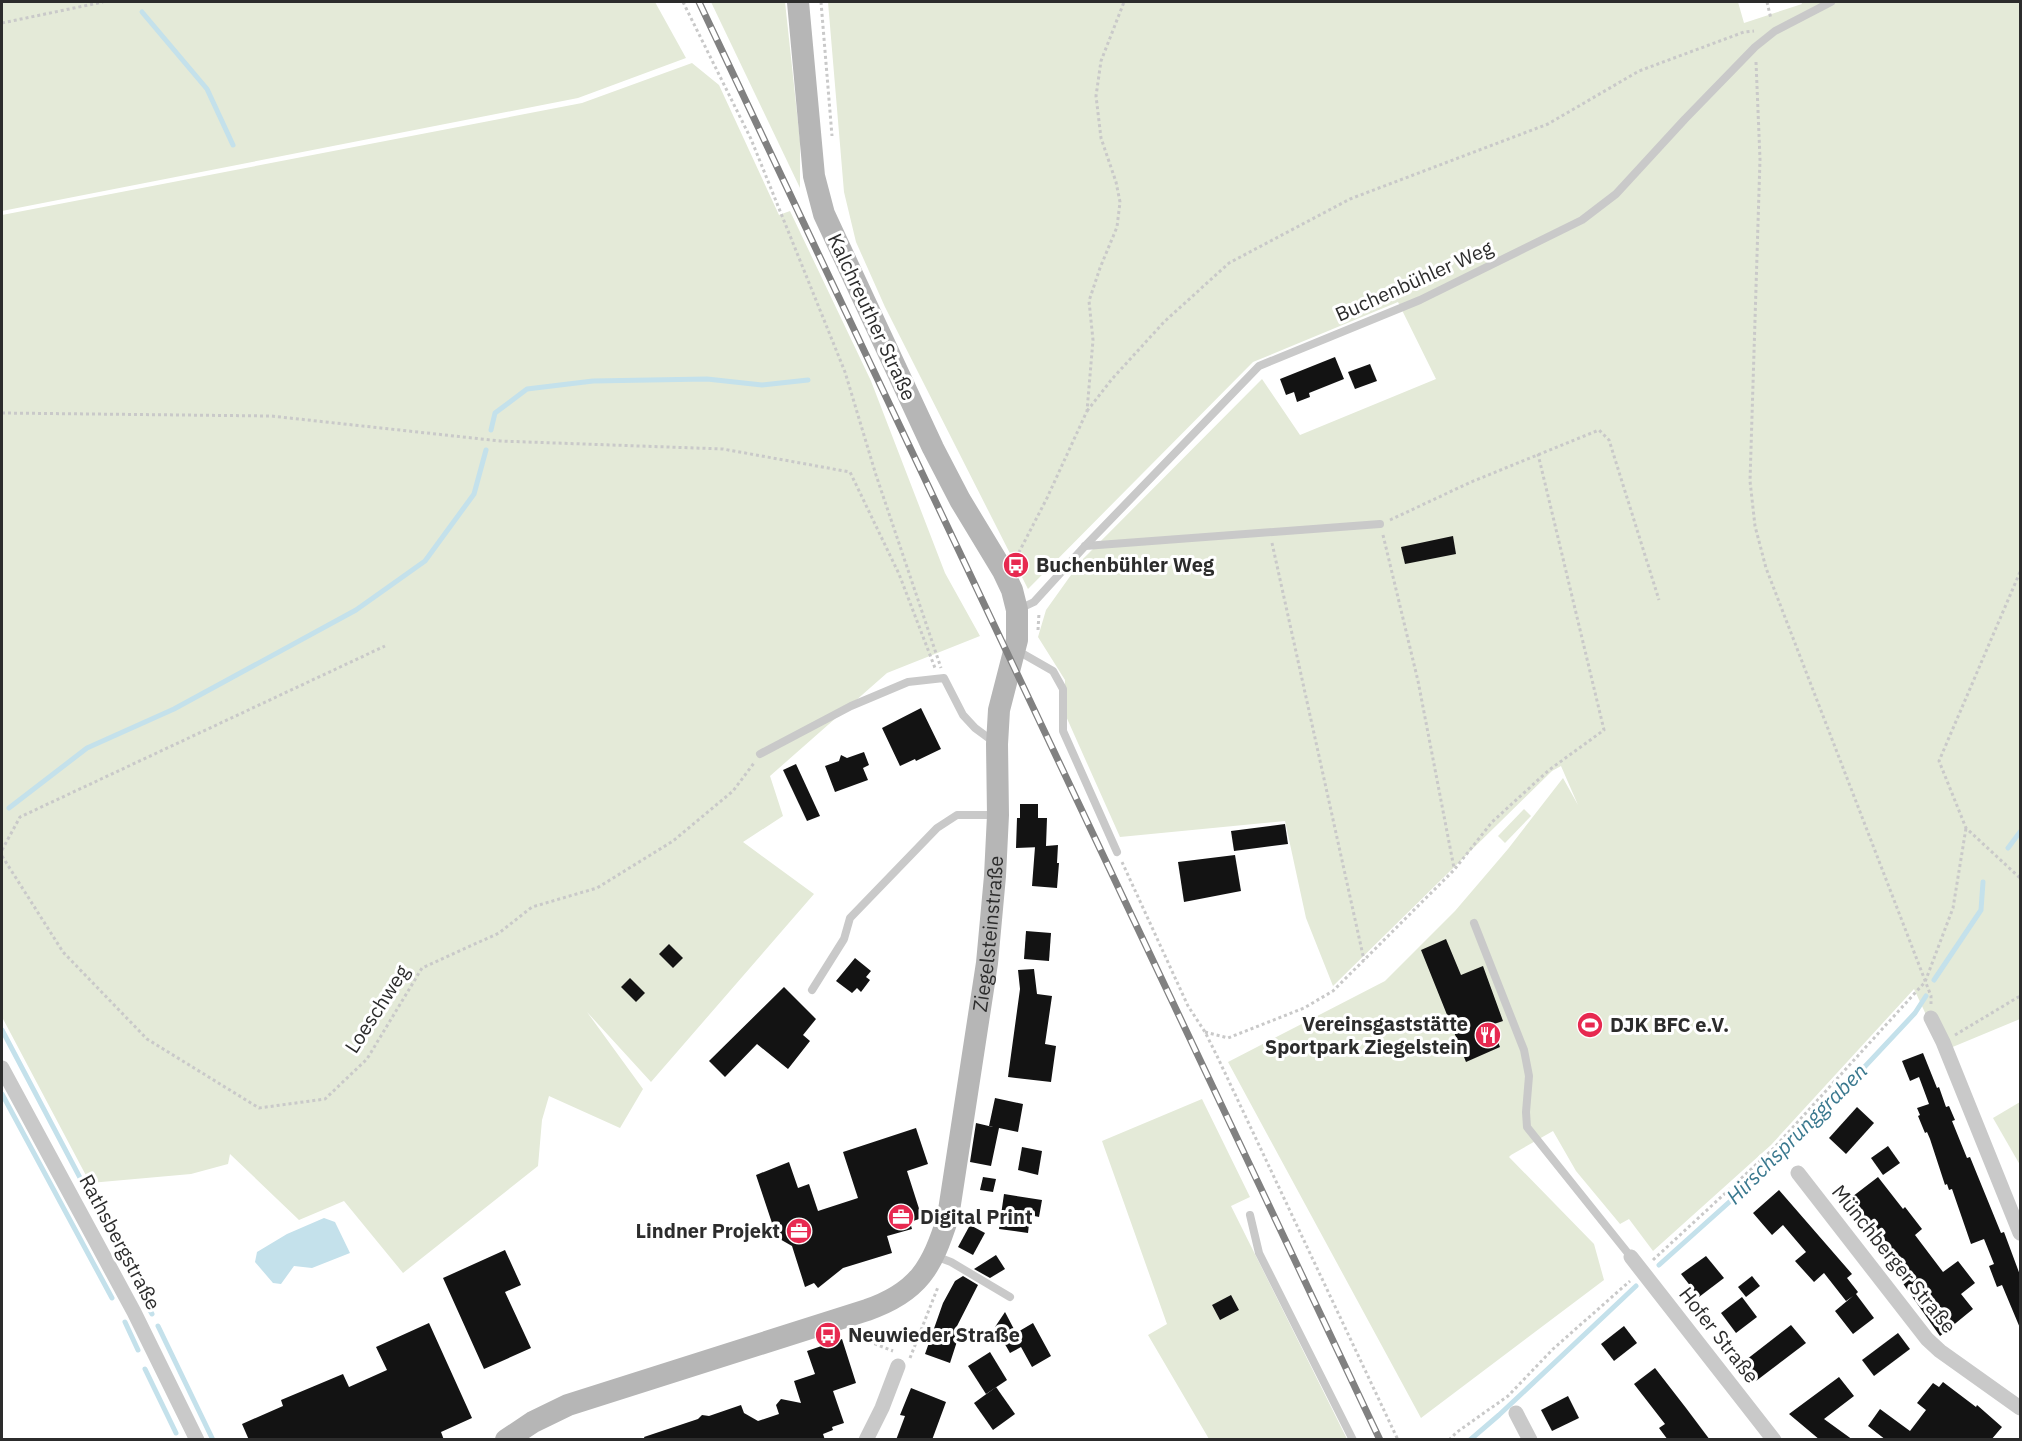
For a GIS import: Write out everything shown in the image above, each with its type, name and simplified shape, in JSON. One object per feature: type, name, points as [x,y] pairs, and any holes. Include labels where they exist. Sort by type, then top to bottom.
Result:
[{"type":"street","name":"Kalchreuther Straße","points":[[798,2],[814,176],[824,214],[933,448],[960,500],[1003,571],[1012,590],[1017,610]]},
{"type":"street","name":"Ziegelsteinstraße","points":[[934,1256],[948,1216],[987,963],[995,876],[1000,704],[1015,649],[1018,632],[1017,610]]},
{"type":"street","points":[[1931,1018],[1943,1042],[2020,1233]]},
{"type":"street","name":"Rathsbergstraße","points":[[2,1068],[134,1312],[196,1440]]},
{"type":"street","name":"Münchberger Straße","points":[[1798,1173],[1927,1339],[1940,1351],[2020,1408]]},
{"type":"street","points":[[506,1440],[533,1422],[568,1405],[883,1304],[904,1293],[919,1280],[934,1256]]},
{"type":"street","name":"Hofer Straße","points":[[1631,1257],[1773,1440]]},
{"type":"street","points":[[866,1440],[904,1362]]},
{"type":"street","points":[[1516,1413],[1530,1440]]},
{"type":"lane","name":"Buchenbühler Weg","points":[[1017,610],[1034,602],[1259,366],[1420,300],[1582,220],[1616,194],[1755,47],[1775,31],[1831,2]]},
{"type":"lane","points":[[1085,546],[1380,524]]},
{"type":"lane","points":[[1015,649],[1053,671],[1063,689],[1063,731],[1117,852]]},
{"type":"lane","points":[[760,754],[851,706],[908,682],[942,679],[963,715],[975,728],[998,744]]},
{"type":"lane","points":[[812,990],[844,939],[850,918],[937,828],[957,815],[998,815]]},
{"type":"lane","points":[[1474,923],[1524,1050],[1530,1076],[1526,1112],[1527,1127],[1631,1257]]},
{"type":"lane","points":[[1250,1215],[1259,1252],[1353,1440]]},
{"type":"lane","points":[[934,1256],[951,1262],[1010,1296]]},
{"type":"path","points":[[2,23],[103,2]]},
{"type":"path","points":[[683,2],[751,139],[845,372],[942,679]]},
{"type":"path","points":[[821,2],[832,138]]},
{"type":"path","points":[[1087,411],[1093,340],[1089,301],[1117,227],[1120,202],[1116,182],[1101,138],[1095,96],[1101,61],[1124,2]]},
{"type":"path","points":[[1012,565],[1047,498],[1087,411],[1112,379],[1164,322],[1229,263],[1350,199],[1548,124],[1639,71],[1744,32],[1775,31],[1767,2]]},
{"type":"path","points":[[1755,47],[1760,159],[1750,481],[1755,526],[1766,568],[1931,996],[1931,1018]]},
{"type":"path","points":[[2,413],[271,416],[500,441],[723,449],[850,472],[899,574],[942,679]]},
{"type":"path","points":[[1454,870],[1418,681],[1380,524],[1538,453],[1599,430],[1609,440],[1659,600]]},
{"type":"path","points":[[1205,1032],[1228,1038],[1253,1030],[1304,1008],[1332,991],[1454,870],[1492,822],[1549,770],[1604,730],[1538,453]]},
{"type":"path","points":[[1269,532],[1364,960]]},
{"type":"path","points":[[899,574],[908,570]]},
{"type":"path","points":[[2020,572],[1939,762],[1966,828],[2020,878]]},
{"type":"path","points":[[2,850],[21,817],[385,646]]},
{"type":"path","name":"Loeschweg","points":[[2,856],[63,952],[147,1039],[259,1108],[325,1099],[367,1059],[422,968],[499,933],[531,907],[597,888],[673,841],[734,790],[760,754]]},
{"type":"path","points":[[1449,1440],[1508,1396],[1553,1349],[1774,1148],[1925,982],[1953,909],[1966,828]]},
{"type":"path","points":[[1117,852],[1188,1006],[1205,1032],[1398,1440]]},
{"type":"path","points":[[1943,1042],[2020,996]]},
{"type":"path","points":[[837,1319],[843,1331],[904,1362],[938,1287]]},
{"type":"green space","points":[[2,2],[655,2],[686,58],[578,98],[2,211]]},
{"type":"green space","points":[[711,2],[785,2],[800,141],[800,188]]},
{"type":"green space","points":[[828,2],[1738,2],[1744,23],[1802,4],[1801,2],[2020,2],[2020,1019],[1943,1051],[1914,989],[1771,1145],[1653,1251],[1629,1219],[1620,1224],[1576,1171],[1553,1131],[1511,1155],[1509,1157],[1594,1244],[1604,1280],[1421,1418],[1228,1062],[1385,981],[1455,911],[1508,849],[1563,778],[1578,805],[1561,766],[1552,771],[1333,986],[1306,918],[1285,821],[1120,837],[1065,714],[1065,680],[1038,637],[1046,610],[1081,561],[1262,379],[1300,435],[1436,379],[1398,302],[1253,362],[1028,589],[885,307],[856,242],[844,192]]},
{"type":"green space","points":[[692,63],[719,85],[779,215],[790,211],[871,381],[945,573],[980,636],[887,673],[770,776],[783,816],[743,842],[814,894],[651,1082],[587,1012],[643,1089],[620,1128],[549,1096],[542,1120],[538,1166],[403,1273],[344,1201],[299,1220],[230,1154],[228,1164],[191,1174],[90,1183],[2,1017],[2,215],[582,103]]},
{"type":"green space","points":[[1524,809],[1531,816],[1505,843],[1498,836]]},
{"type":"green space","points":[[1202,1099],[1250,1197],[1231,1206],[1347,1439],[1209,1439],[1148,1335],[1167,1324],[1102,1141]]},
{"type":"green space","points":[[2020,1102],[2020,1165],[1993,1118]]},
{"type":"water","points":[[324,1218],[335,1222],[350,1253],[312,1268],[294,1266],[281,1284],[273,1283],[255,1262],[257,1252],[287,1234]]},
{"type":"building","points":[[1335,357],[1344,379],[1309,393],[1310,397],[1297,402],[1294,392],[1286,395],[1280,379]]},
{"type":"building","points":[[1370,364],[1377,381],[1355,389],[1348,372]]},
{"type":"building","points":[[1453,536],[1456,554],[1405,564],[1401,547]]},
{"type":"building","points":[[921,708],[941,749],[900,766],[882,728]]},
{"type":"building","points":[[864,752],[869,765],[863,768],[868,780],[835,792],[825,766],[839,761],[841,755],[847,758]]},
{"type":"building","points":[[796,764],[820,816],[807,821],[783,770]]},
{"type":"building","points":[[1020,804],[1038,804],[1038,818],[1047,818],[1046,846],[1058,845],[1057,888],[1032,886],[1035,847],[1016,848]]},
{"type":"building","points":[[1285,824],[1288,844],[1234,851],[1231,831]]},
{"type":"building","points":[[1235,855],[1241,891],[1184,902],[1178,862]]},
{"type":"building","points":[[1026,931],[1051,933],[1049,961],[1024,959]]},
{"type":"building","points":[[1446,939],[1461,975],[1483,966],[1503,1021],[1491,1025],[1500,1047],[1466,1062],[1421,950]]},
{"type":"building","points":[[669,944],[683,958],[673,968],[659,954]]},
{"type":"building","points":[[855,958],[871,971],[866,977],[870,980],[861,992],[857,988],[852,993],[836,981]]},
{"type":"building","points":[[1034,969],[1037,994],[1052,996],[1045,1044],[1056,1046],[1051,1082],[1008,1077],[1020,989],[1018,970]]},
{"type":"building","points":[[630,978],[645,993],[636,1002],[621,987]]},
{"type":"building","points":[[784,987],[816,1019],[803,1035],[810,1041],[788,1069],[757,1044],[725,1077],[709,1061]]},
{"type":"building","points":[[1923,1053],[1946,1107],[1949,1106],[1955,1120],[1952,1121],[1967,1158],[1970,1157],[2001,1233],[2004,1232],[2020,1275],[2020,1328],[2002,1285],[1997,1287],[1989,1266],[1994,1264],[1984,1239],[1971,1244],[1952,1189],[1949,1190],[1947,1184],[1945,1185],[1930,1139],[1918,1116],[1920,1115],[1917,1108],[1929,1104],[1919,1077],[1910,1081],[1902,1061]]},
{"type":"building","points":[[995,1098],[1023,1104],[1018,1132],[999,1128],[991,1166],[970,1162],[976,1123],[993,1127],[989,1126]]},
{"type":"building","points":[[1857,1107],[1874,1123],[1846,1154],[1829,1138]]},
{"type":"building","points":[[916,1128],[928,1164],[907,1171],[922,1218],[910,1222],[912,1229],[887,1236],[892,1253],[843,1268],[818,1288],[814,1283],[805,1287],[792,1246],[771,1234],[774,1229],[756,1175],[789,1162],[798,1188],[809,1184],[818,1211],[858,1198],[843,1152]]},
{"type":"building","points":[[1888,1146],[1900,1163],[1883,1175],[1871,1158]]},
{"type":"building","points":[[1022,1147],[1042,1151],[1038,1175],[1018,1170]]},
{"type":"building","points":[[983,1177],[996,1179],[993,1192],[980,1190]]},
{"type":"building","points":[[1878,1177],[1922,1229],[1915,1235],[1943,1272],[1958,1261],[1975,1283],[1961,1294],[1973,1309],[1940,1336],[1897,1275],[1906,1268],[1884,1239],[1873,1247],[1864,1236],[1871,1230],[1848,1200]]},
{"type":"building","points":[[1779,1190],[1852,1274],[1847,1278],[1874,1318],[1853,1334],[1835,1311],[1853,1296],[1846,1301],[1824,1273],[1814,1282],[1795,1261],[1806,1252],[1783,1225],[1772,1235],[1753,1213]]},
{"type":"building","points":[[1004,1194],[1042,1200],[1039,1217],[1030,1215],[1028,1233],[999,1229]]},
{"type":"building","points":[[970,1225],[985,1233],[973,1255],[958,1247]]},
{"type":"building","points":[[505,1250],[521,1285],[505,1292],[531,1348],[484,1369],[443,1278]]},
{"type":"building","points":[[996,1255],[1005,1269],[990,1278],[974,1269]]},
{"type":"building","points":[[1706,1256],[1724,1278],[1699,1297],[1681,1274]]},
{"type":"building","points":[[963,1276],[978,1285],[956,1328],[961,1329],[950,1363],[925,1354],[943,1303],[955,1281]]},
{"type":"building","points":[[1752,1276],[1760,1286],[1746,1297],[1738,1287]]},
{"type":"building","points":[[1231,1295],[1239,1310],[1220,1320],[1212,1305]]},
{"type":"building","points":[[1742,1297],[1757,1317],[1736,1333],[1721,1313]]},
{"type":"building","points":[[1005,1312],[1016,1333],[1033,1323],[1051,1356],[1032,1367],[1021,1347],[1010,1353],[995,1327]]},
{"type":"building","points":[[429,1323],[472,1418],[441,1432],[444,1440],[249,1440],[242,1424],[283,1406],[281,1400],[343,1374],[349,1387],[387,1370],[376,1347]]},
{"type":"building","points":[[1791,1325],[1806,1343],[1756,1381],[1742,1363]]},
{"type":"building","points":[[1624,1326],[1637,1343],[1614,1361],[1601,1344]]},
{"type":"building","points":[[1898,1333],[1910,1349],[1874,1376],[1862,1360]]},
{"type":"building","points":[[842,1339],[856,1383],[833,1391],[844,1423],[832,1427],[833,1430],[823,1434],[825,1440],[645,1440],[644,1437],[698,1419],[702,1415],[709,1416],[741,1405],[744,1413],[758,1421],[779,1414],[776,1405],[781,1399],[801,1403],[794,1381],[815,1374],[807,1351]]},
{"type":"building","points":[[990,1352],[1007,1380],[986,1394],[968,1366]]},
{"type":"building","points":[[1655,1368],[1710,1440],[1668,1440],[1659,1428],[1665,1424],[1634,1384]]},
{"type":"building","points":[[1839,1377],[1854,1396],[1824,1419],[1853,1440],[1820,1440],[1789,1414]]},
{"type":"building","points":[[1943,1382],[1976,1407],[1977,1405],[2002,1427],[1991,1440],[1886,1440],[1868,1426],[1880,1409],[1910,1431],[1926,1410],[1917,1403],[1933,1383],[1939,1387]]},
{"type":"building","points":[[996,1387],[1015,1414],[993,1430],[974,1403]]},
{"type":"building","points":[[911,1388],[946,1402],[932,1440],[896,1440],[905,1416],[900,1415]]},
{"type":"building","points":[[1568,1396],[1579,1418],[1552,1431],[1541,1410]]},
{"type":"waterway","points":[[142,12],[207,89],[233,145]]},
{"type":"waterway","points":[[491,430],[495,413],[527,389],[593,381],[707,379],[762,385],[808,380]]},
{"type":"waterway","points":[[9,808],[87,748],[174,709],[356,610],[425,561],[474,494],[486,450]]},
{"type":"waterway","name":"Hirschsprunggraben","points":[[2008,848],[2020,832]]},
{"type":"waterway","name":"Hirschsprunggraben","points":[[1934,980],[1981,910],[1983,882]]},
{"type":"waterway","name":"Hirschsprunggraben","points":[[1659,1265],[1784,1153],[1915,1013],[1926,996]]},
{"type":"waterway","points":[[2,1030],[152,1314]]},
{"type":"waterway","points":[[2,1094],[112,1298]]},
{"type":"waterway","name":"Hirschsprunggraben","points":[[1470,1440],[1636,1286]]},
{"type":"waterway","points":[[125,1322],[138,1350]]},
{"type":"waterway","points":[[158,1326],[213,1440]]},
{"type":"waterway","points":[[145,1369],[176,1433]]},
{"type":"railway","points":[[699,2],[1380,1440]]},
{"type":"place","name":"Buchenbühler Weg","points":[[1016,565]]},
{"type":"place","name":"DJK BFC e.V.","points":[[1590,1025]]},
{"type":"place","name":"Vereinsgaststätte Sportpark Ziegelstein","points":[[1488,1035]]},
{"type":"place","name":"Digital Print","points":[[901,1217]]},
{"type":"place","name":"Lindner Projekt","points":[[799,1231]]},
{"type":"place","name":"Neuwieder Straße","points":[[828,1335]]}]
